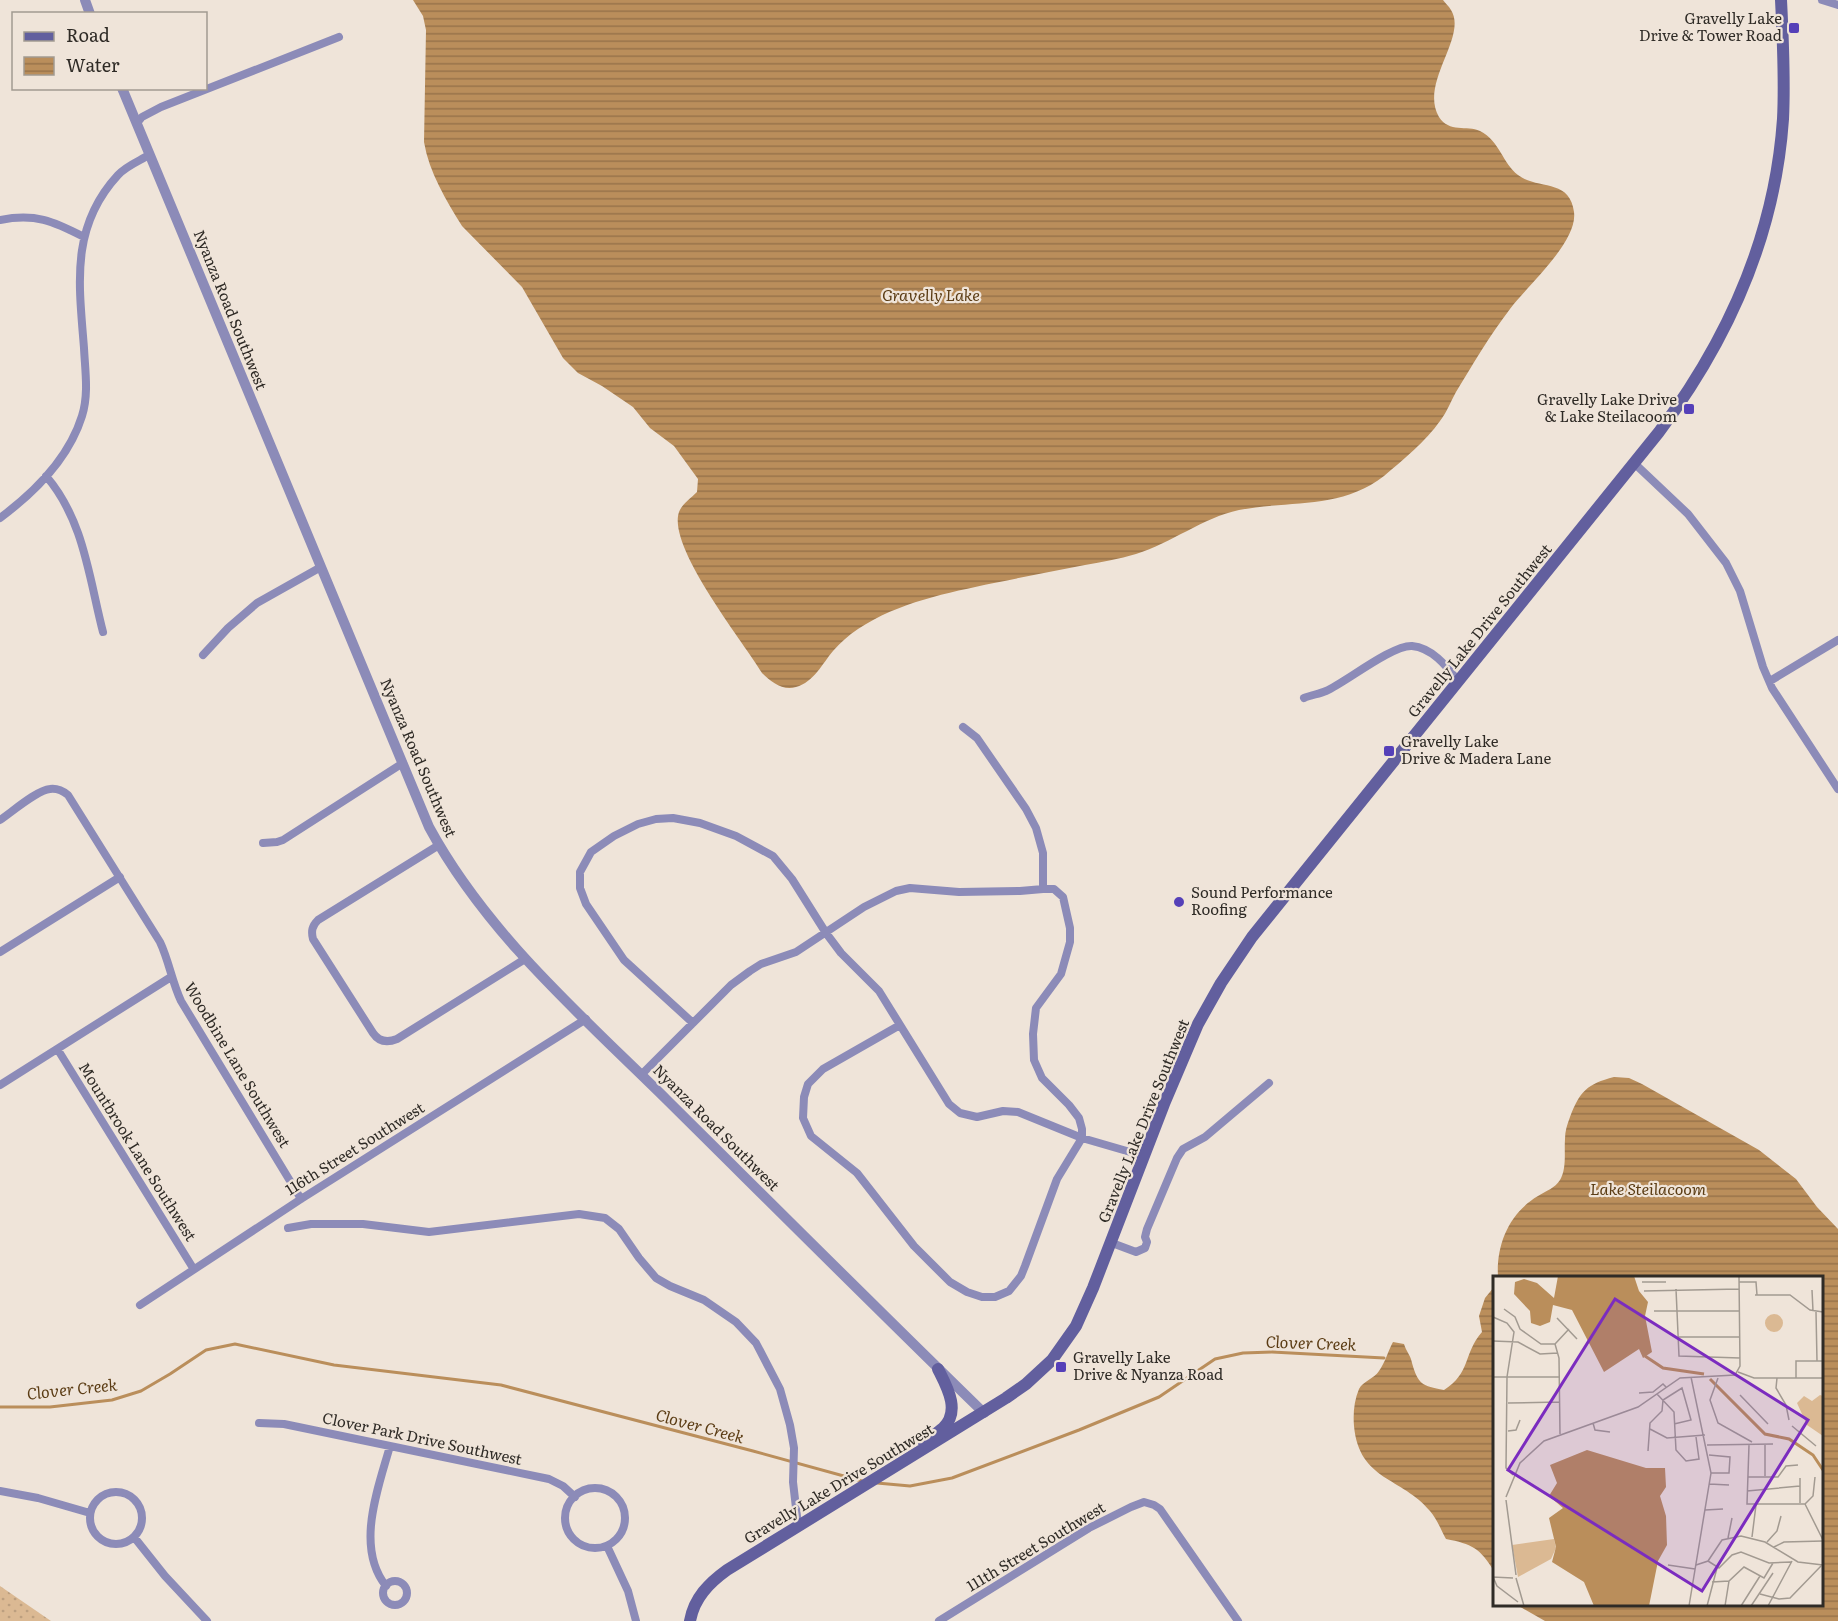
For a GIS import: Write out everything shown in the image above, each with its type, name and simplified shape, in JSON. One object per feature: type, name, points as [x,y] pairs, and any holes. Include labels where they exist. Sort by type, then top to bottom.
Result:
[{"type":"main road","name":"Gravelly Lake Drive Southwest","points":[[690,1621],[696,1602],[711,1582],[798,1525],[984,1413],[1026,1384],[1052,1360],[1065,1343],[1076,1326],[1112,1243],[1144,1156],[1198,1024],[1221,983],[1252,937],[1685,398],[1732,315],[1757,250],[1773,185],[1782,121],[1784,81],[1781,0]]},
{"type":"main road","points":[[901,1464],[944,1427],[952,1414],[949,1393],[939,1369]]},
{"type":"street","points":[[1822,0],[1838,4]]},
{"type":"street","points":[[207,89],[339,37]]},
{"type":"street","name":"Nyanza Road Southwest","points":[[123,90],[429,826],[439,845],[476,900],[525,959],[838,1272],[984,1413]]},
{"type":"street","points":[[136,123],[142,117],[161,107],[204,90]]},
{"type":"street","points":[[0,518],[26,497],[46,476],[75,436],[83,414],[86,380],[78,271],[84,237],[91,217],[105,191],[118,174],[148,154]]},
{"type":"street","points":[[0,220],[18,216],[48,220],[84,237]]},
{"type":"street","points":[[1634,463],[1688,514],[1732,572],[1763,667],[1788,714],[1838,789]]},
{"type":"street","points":[[46,476],[64,499],[82,542],[103,632]]},
{"type":"street","points":[[203,656],[228,628],[257,603],[321,567]]},
{"type":"street","points":[[1770,681],[1838,640]]},
{"type":"street","points":[[1304,698],[1326,690],[1394,652],[1411,646],[1434,656],[1459,682]]},
{"type":"street","points":[[963,727],[977,738],[1026,809],[1036,828],[1043,853],[1043,889]]},
{"type":"street","points":[[263,843],[277,842],[291,835],[403,763]]},
{"type":"street","name":"Woodbine Lane Southwest","points":[[0,819],[43,791],[50,789],[62,791],[72,801],[160,942],[181,1001],[302,1199]]},
{"type":"street","points":[[693,1023],[618,953],[586,904],[579,882],[586,858],[602,844],[638,824],[662,818],[700,823],[736,836],[764,849],[773,856],[792,879],[841,953],[875,985],[949,1104],[960,1113],[977,1117],[1003,1111],[1018,1112],[1082,1138],[1144,1156]]},
{"type":"street","points":[[439,845],[318,920],[312,930],[313,939],[373,1033],[381,1041],[397,1039],[525,959]]},
{"type":"street","points":[[0,952],[120,877]]},
{"type":"street","points":[[641,1075],[731,985],[750,971],[762,964],[796,952],[864,907],[896,891],[910,888],[959,892],[1054,890],[1063,897],[1067,906],[1071,936],[1067,959],[1061,975],[1036,1008],[1033,1034],[1034,1060],[1042,1078],[1079,1118],[1082,1138],[1057,1179],[1025,1266],[1013,1286],[1000,1296],[982,1297],[958,1287],[942,1275],[914,1246],[857,1173],[815,1140],[803,1118],[804,1097],[813,1079],[823,1069],[900,1025]]},
{"type":"street","points":[[0,1085],[171,977]]},
{"type":"street","name":"116th Street Southwest","points":[[140,1305],[193,1268],[586,1019]]},
{"type":"street","name":"Mountbrook Lane Southwest","points":[[58,1050],[193,1268]]},
{"type":"street","points":[[1112,1243],[1136,1252],[1145,1248],[1147,1229],[1183,1149],[1205,1137],[1269,1083]]},
{"type":"street","points":[[288,1228],[311,1224],[363,1224],[429,1232],[579,1214],[604,1218],[619,1229],[656,1278],[704,1300],[736,1322],[751,1336],[764,1356],[780,1389],[790,1425],[794,1448],[793,1468],[798,1525]]},
{"type":"street","name":"Clover Park Drive Southwest","points":[[259,1423],[284,1424],[549,1479],[563,1486],[575,1497]]},
{"type":"street","points":[[386,1586],[374,1566],[369,1546],[376,1503],[390,1446]]},
{"type":"street","points":[[597,1489],[615,1496],[624,1513],[621,1533],[615,1540],[607,1546],[587,1548],[578,1544],[571,1537],[566,1528],[566,1509],[575,1497],[587,1490],[597,1489]]},
{"type":"street","points":[[0,1491],[38,1498],[90,1513]]},
{"type":"street","points":[[115,1492],[132,1497],[141,1512],[139,1530],[134,1537],[119,1544],[103,1541],[92,1529],[90,1513],[99,1498],[106,1493],[115,1492]]},
{"type":"street","name":"111th Street Southwest","points":[[939,1621],[1089,1528],[1144,1502],[1160,1509],[1238,1621]]},
{"type":"street","points":[[134,1537],[165,1576],[207,1621]]},
{"type":"street","points":[[607,1546],[632,1600],[636,1621]]},
{"type":"shaded area","points":[[0,1586],[51,1621],[0,1621]]},
{"type":"water","name":"Gravelly Lake","points":[[413,0],[1443,0],[1451,10],[1455,21],[1435,90],[1434,104],[1439,117],[1453,127],[1475,129],[1487,135],[1513,170],[1526,180],[1560,189],[1571,201],[1574,212],[1573,224],[1560,250],[1496,329],[1456,392],[1445,414],[1421,443],[1384,476],[1367,487],[1332,499],[1239,510],[1212,519],[1136,554],[994,583],[907,605],[858,629],[836,648],[808,681],[796,687],[786,688],[773,682],[762,673],[709,594],[684,547],[678,528],[679,512],[697,492],[698,479],[674,446],[650,428],[633,407],[578,373],[563,358],[522,287],[462,226],[444,196],[434,175],[424,142],[426,30],[423,16]]},
{"type":"water","name":"Lake Steilacoom","points":[[1614,1077],[1629,1078],[1759,1150],[1796,1179],[1817,1207],[1838,1229],[1838,1621],[1545,1621],[1519,1606],[1823,1606],[1823,1276],[1498,1276],[1499,1253],[1506,1231],[1519,1211],[1560,1180],[1564,1165],[1565,1136],[1570,1117],[1581,1095],[1597,1083]]},
{"type":"water","points":[[1493,1288],[1493,1570],[1480,1552],[1474,1548],[1446,1539],[1437,1521],[1419,1500],[1373,1468],[1364,1458],[1354,1426],[1355,1403],[1359,1389],[1379,1371],[1393,1342],[1404,1344],[1416,1376],[1422,1383],[1444,1390],[1453,1384],[1463,1370],[1482,1332],[1479,1316],[1485,1298]]},
{"type":"waterway","name":"Clover Creek","points":[[0,1407],[50,1407],[112,1400],[141,1391],[206,1350],[235,1344],[334,1365],[501,1385],[862,1481]]},
{"type":"waterway","name":"Clover Creek","points":[[877,1483],[910,1486],[952,1478],[1159,1397],[1215,1359],[1243,1353],[1272,1352],[1384,1358]]},
{"type":"place","name":"Gravelly Lake Drive & Tower Road","points":[[1794,28]]},
{"type":"place","name":"Gravelly Lake Drive & Lake Steilacoom","points":[[1689,409]]},
{"type":"place","name":"Gravelly Lake Drive & Madera Lane","points":[[1389,751]]},
{"type":"place","name":"Sound Performance Roofing","points":[[1179,902]]},
{"type":"place","name":"Gravelly Lake Drive & Nyanza Road","points":[[1061,1367]]}]
